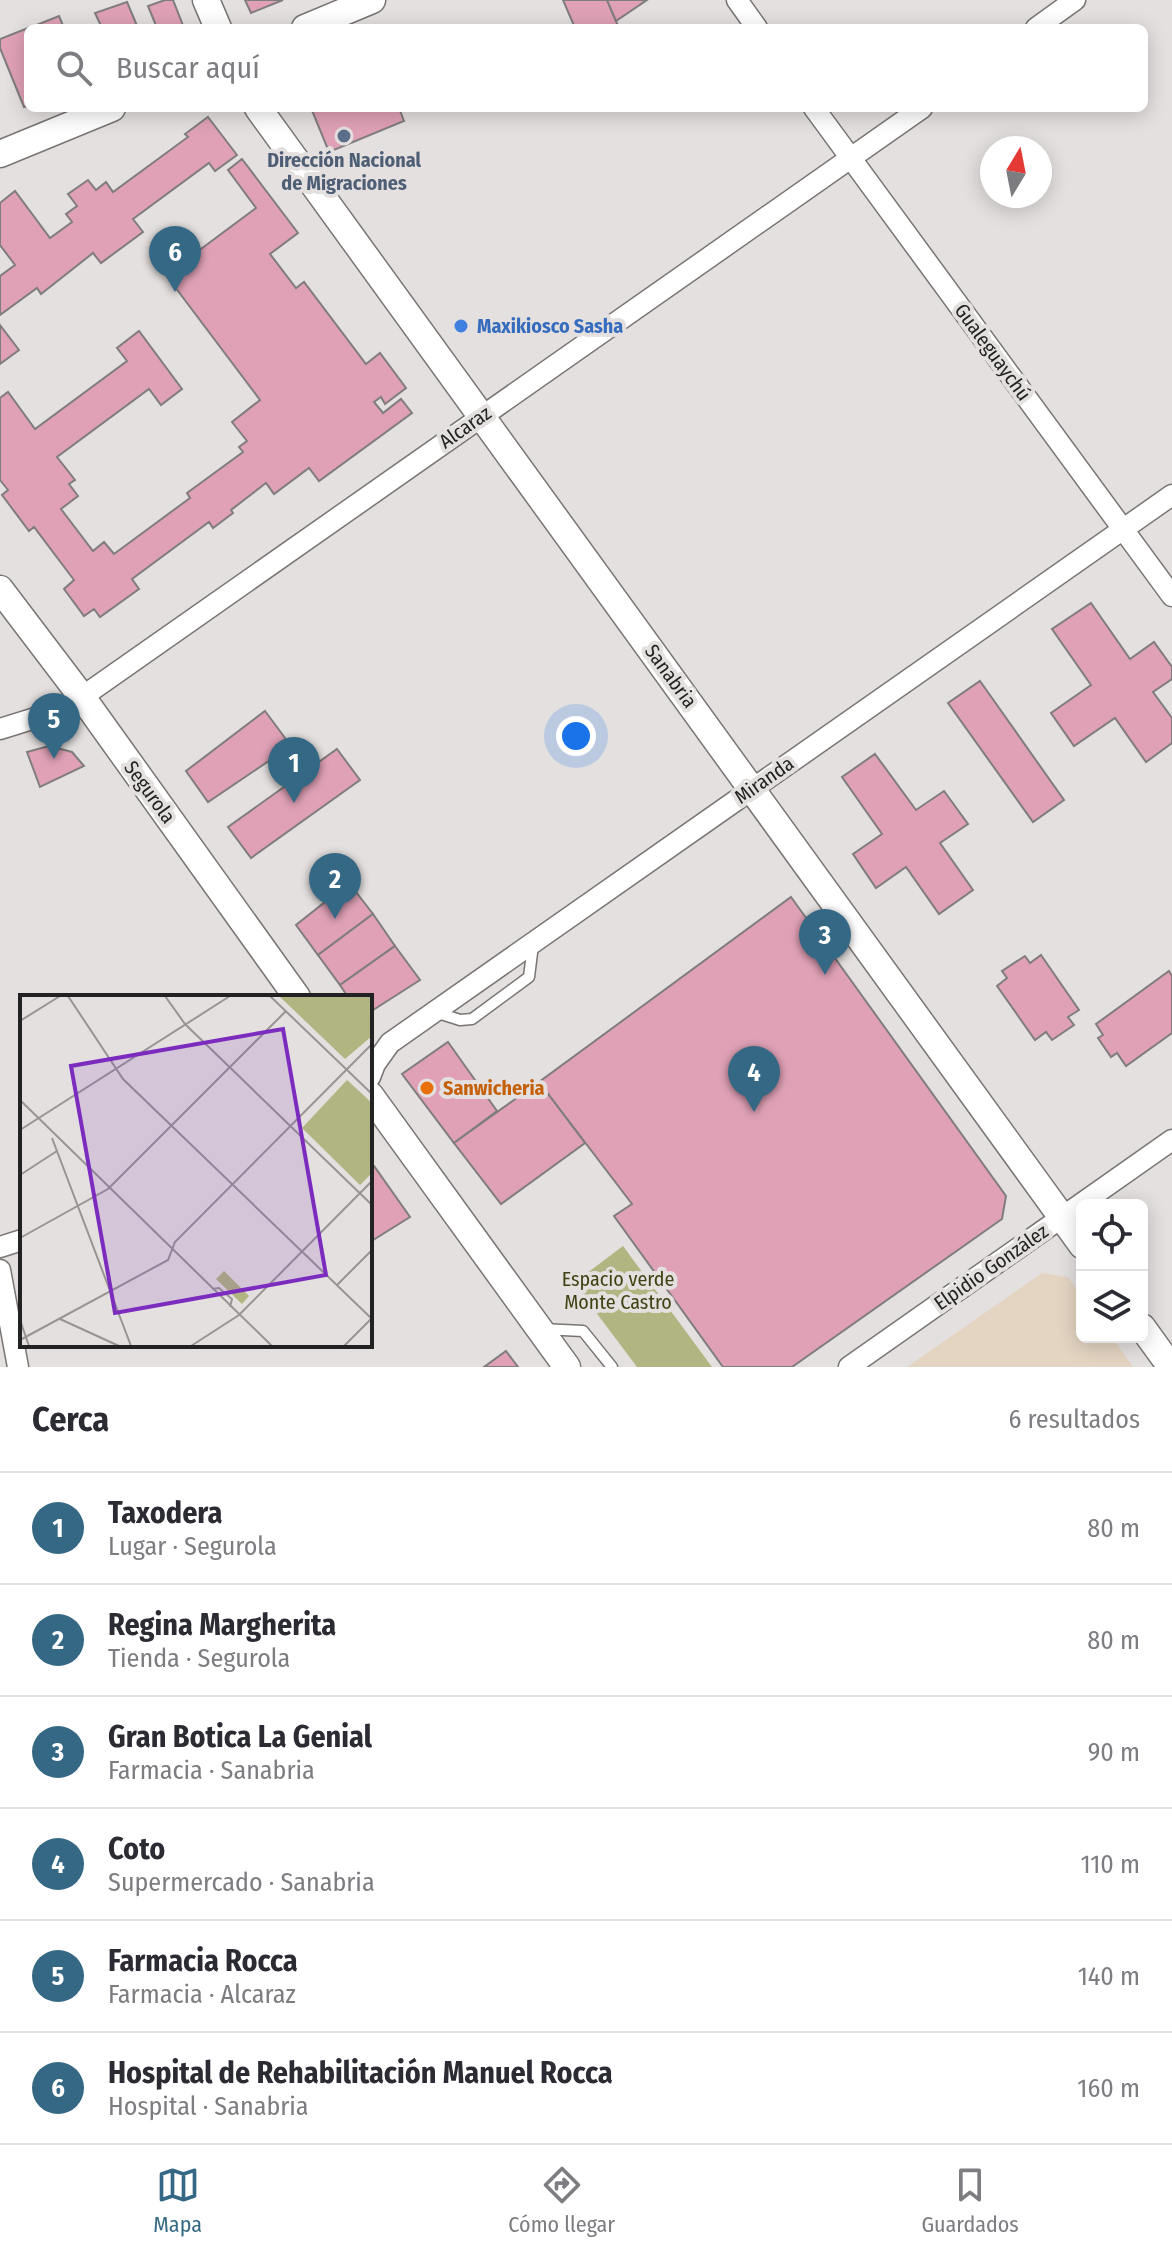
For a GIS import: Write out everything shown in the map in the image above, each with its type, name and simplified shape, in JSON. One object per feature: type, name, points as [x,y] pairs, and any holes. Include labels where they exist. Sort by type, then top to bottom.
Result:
[{"type":"street","points":[[206,0],[216,24]]},
{"type":"street","points":[[315,24],[372,0]]},
{"type":"street","points":[[737,0],[754,24]]},
{"type":"street","points":[[1042,24],[1075,0]]},
{"type":"street","points":[[0,154],[102,112]]},
{"type":"street","name":"Sanabria","points":[[261,112],[1076,1237]]},
{"type":"street","name":"Gualeguaychú","points":[[817,112],[1172,596]]},
{"type":"street","name":"Alcaraz","points":[[0,729],[45,715],[82,697],[916,112]]},
{"type":"street","name":"Miranda","points":[[372,1072],[390,1043],[1172,495]]},
{"type":"street","name":"Segurola","points":[[0,589],[82,697],[296,995]]},
{"type":"street","points":[[372,1098],[567,1367]]},
{"type":"street","name":"Elpidio González","points":[[849,1367],[1172,1140]]},
{"type":"street","points":[[0,1247],[20,1241]]},
{"type":"street","points":[[0,1270],[18,1367]]},
{"type":"street","points":[[1148,1335],[1171,1367]]},
{"type":"lane","points":[[540,1329],[583,1331],[612,1367]]},
{"type":"shaded area","points":[[1042,1273],[1068,1277],[1076,1288],[1076,1343],[1116,1343],[1133,1367],[907,1367]]},
{"type":"green space","name":"Espacio verde Monte Castro","points":[[623,1246],[712,1367],[637,1367],[574,1283]]},
{"type":"building","points":[[173,0],[182,24],[155,24],[148,6]]},
{"type":"building","points":[[245,0],[283,0],[251,13]]},
{"type":"building","points":[[563,0],[607,0],[617,24],[573,24]]},
{"type":"building","points":[[607,0],[647,0],[616,21]]},
{"type":"building","points":[[127,2],[136,24],[100,24],[95,13]]},
{"type":"building","points":[[59,16],[62,24],[39,24]]},
{"type":"building","points":[[24,30],[24,107],[0,48],[0,39]]},
{"type":"building","name":"Dirección Nacional de Migraciones","points":[[313,112],[401,112],[404,121],[329,152]]},
{"type":"building","points":[[208,117],[237,155],[215,171],[209,163],[133,219],[143,232],[101,263],[93,253],[41,294],[37,288],[0,315],[0,276],[15,265],[0,245],[0,203],[15,191],[50,238],[72,222],[66,214],[77,206],[68,194],[88,180],[96,190],[106,182],[113,192],[188,137],[185,134]]},
{"type":"building","points":[[242,159],[298,233],[270,254],[296,288],[304,282],[366,364],[380,353],[406,388],[385,404],[381,397],[374,402],[383,413],[401,399],[412,413],[319,481],[309,468],[274,494],[266,483],[213,528],[209,522],[132,579],[139,589],[100,617],[94,609],[84,616],[64,589],[74,580],[34,527],[29,531],[2,495],[8,490],[0,480],[0,398],[8,392],[35,429],[127,361],[117,348],[139,331],[182,389],[161,405],[149,389],[57,457],[75,480],[69,484],[78,496],[61,509],[93,551],[104,542],[114,554],[190,498],[187,493],[243,452],[239,447],[247,441],[232,422],[260,400],[166,275],[256,208],[228,170]]},
{"type":"building","points":[[0,325],[19,350],[0,364]]},
{"type":"building","points":[[1091,603],[1130,659],[1154,642],[1172,667],[1172,679],[1153,692],[1172,718],[1172,743],[1146,762],[1115,718],[1074,746],[1051,713],[1091,685],[1052,629]]},
{"type":"building","points":[[980,681],[1064,800],[1033,822],[948,703]]},
{"type":"building","points":[[265,711],[291,746],[208,802],[186,771]]},
{"type":"building","points":[[49,746],[72,752],[84,766],[40,787],[27,752]]},
{"type":"building","points":[[337,749],[360,780],[251,858],[228,827]]},
{"type":"building","points":[[875,754],[916,810],[944,791],[968,824],[940,843],[973,890],[939,914],[906,867],[876,888],[853,854],[882,834],[842,777]]},
{"type":"building","points":[[349,883],[373,914],[318,955],[296,925]]},
{"type":"building","points":[[791,897],[1006,1196],[1002,1219],[792,1367],[723,1367],[614,1216],[632,1204],[539,1082]]},
{"type":"building","points":[[373,914],[395,946],[340,985],[318,955]]},
{"type":"building","points":[[395,946],[420,980],[372,1011],[372,995],[347,995],[340,985]]},
{"type":"building","points":[[1041,955],[1079,1010],[1068,1017],[1074,1025],[1052,1040],[1046,1032],[1035,1040],[997,986],[1007,978],[1002,971],[1025,956],[1030,963]]},
{"type":"building","points":[[1169,971],[1172,976],[1172,1033],[1126,1066],[1117,1053],[1111,1057],[1098,1038],[1103,1035],[1096,1024]]},
{"type":"building","points":[[448,1042],[497,1111],[454,1143],[402,1074]]},
{"type":"building","points":[[539,1082],[585,1143],[501,1204],[454,1143]]},
{"type":"building","points":[[372,1166],[374,1166],[410,1217],[372,1241]]},
{"type":"building","points":[[506,1351],[518,1367],[484,1367]]},
{"type":"place","name":"Dirección Nacional de Migraciones","points":[[344,136]]},
{"type":"place","name":"Hospital de Rehabilitación Manuel Rocca","points":[[175,292]]},
{"type":"place","name":"Maxikiosco Sasha","points":[[461,326]]},
{"type":"place","name":"Farmacia Rocca","points":[[54,759]]},
{"type":"place","name":"Taxodera","points":[[294,803]]},
{"type":"place","name":"Regina Margherita","points":[[335,919]]},
{"type":"place","name":"Gran Botica La Genial","points":[[825,975]]},
{"type":"place","name":"Sanwicheria","points":[[427,1088]]},
{"type":"place","name":"Coto","points":[[754,1112]]}]
